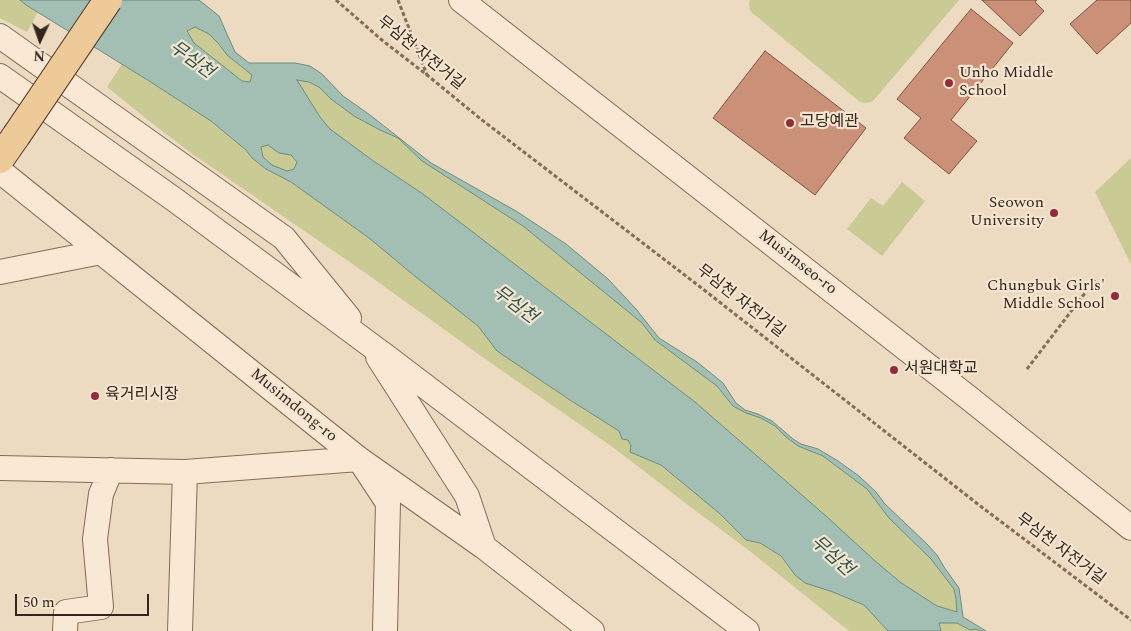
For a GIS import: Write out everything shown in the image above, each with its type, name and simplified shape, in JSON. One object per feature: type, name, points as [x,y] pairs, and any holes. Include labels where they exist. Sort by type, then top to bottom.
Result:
[{"type":"main road","points":[[0,159],[108,0]]},
{"type":"street","name":"Musimseo-ro","points":[[476,4],[1131,528]]},
{"type":"street","points":[[0,36],[284,238],[371,345],[467,496],[484,547]]},
{"type":"street","points":[[0,76],[175,200],[371,345],[747,631]]},
{"type":"street","name":"Musimdong-ro","points":[[0,171],[359,459],[484,547],[592,631]]},
{"type":"street","points":[[0,272],[101,252]]},
{"type":"street","points":[[0,468],[185,472],[359,459],[388,503],[386,631]]},
{"type":"street","points":[[65,631],[66,612],[101,607],[95,539],[101,494],[111,470]]},
{"type":"street","points":[[180,631],[185,472]]},
{"type":"path","name":"무심천 자전거길","points":[[336,0],[383,41],[482,120],[699,286],[979,505],[1131,620]]},
{"type":"path","points":[[398,0],[427,75]]},
{"type":"path","points":[[1027,369],[1095,280]]},
{"type":"green space","points":[[0,0],[20,0],[38,12],[27,32],[0,18]]},
{"type":"green space","points":[[750,0],[959,0],[873,101],[867,103],[860,102],[750,11]]},
{"type":"green space","points":[[195,27],[209,34],[227,55],[253,75],[250,83],[242,81],[194,43],[186,31]]},
{"type":"green space","points":[[122,64],[211,121],[266,169],[291,182],[369,238],[478,326],[497,351],[619,431],[628,440],[631,446],[630,452],[661,465],[719,513],[746,540],[760,543],[781,557],[795,575],[805,583],[864,605],[888,631],[849,631],[751,552],[614,448],[191,153],[107,87]]},
{"type":"green space","points":[[296,80],[309,82],[319,87],[331,99],[354,116],[398,138],[422,161],[523,226],[642,323],[655,340],[717,386],[733,406],[775,426],[798,446],[823,456],[867,489],[889,518],[931,559],[954,589],[957,613],[937,606],[900,582],[695,402],[423,194],[330,129]]},
{"type":"green space","points":[[268,145],[279,153],[291,155],[297,162],[294,169],[287,171],[272,165],[263,157],[261,147]]},
{"type":"green space","points":[[1131,158],[1131,264],[1095,192]]},
{"type":"green space","points":[[902,182],[925,201],[882,256],[847,229],[871,198],[883,206]]},
{"type":"green space","points":[[939,623],[957,623],[970,630],[976,629],[980,631],[941,631]]},
{"type":"water","name":"무심천","points":[[20,0],[199,0],[219,16],[235,52],[249,63],[295,63],[310,66],[322,74],[343,96],[431,163],[516,211],[566,244],[608,279],[636,309],[659,338],[697,362],[723,383],[736,403],[745,410],[772,421],[793,439],[801,444],[818,449],[859,476],[937,555],[959,588],[963,617],[986,631],[970,630],[957,623],[939,623],[941,631],[888,631],[864,605],[805,583],[795,575],[781,556],[760,543],[746,540],[719,513],[661,465],[630,452],[631,446],[628,440],[622,439],[619,431],[497,351],[478,326],[369,238],[291,182],[266,169],[211,121]],"holes":[[[195,27],[209,34],[227,55],[252,75],[250,82],[242,81],[194,43],[187,31]],[[297,80],[309,82],[319,87],[331,99],[354,116],[398,138],[422,161],[523,226],[642,323],[655,340],[717,386],[733,406],[775,426],[798,446],[823,456],[867,489],[889,518],[931,559],[954,589],[957,612],[937,606],[900,582],[695,402],[423,194],[330,129],[320,117]],[[268,145],[279,153],[291,155],[297,162],[294,169],[287,171],[272,165],[263,157],[261,147]]]},
{"type":"building","points":[[982,0],[1037,0],[1035,2],[1044,11],[1020,36]]},
{"type":"building","points":[[1097,0],[1131,0],[1131,23],[1097,54],[1070,24]]},
{"type":"building","points":[[971,9],[1013,43],[951,120],[977,141],[949,174],[904,138],[921,118],[897,99]]},
{"type":"building","name":"고당예관","points":[[765,51],[866,128],[815,195],[713,118]]},
{"type":"place","name":"Unho Middle School","points":[[949,83]]},
{"type":"place","name":"고당예관","points":[[790,123]]},
{"type":"place","name":"Seowon University","points":[[1054,213]]},
{"type":"place","name":"Chungbuk Girls' Middle School","points":[[1115,296]]},
{"type":"place","name":"서원대학교","points":[[894,370]]},
{"type":"place","name":"육거리시장","points":[[95,396]]}]
